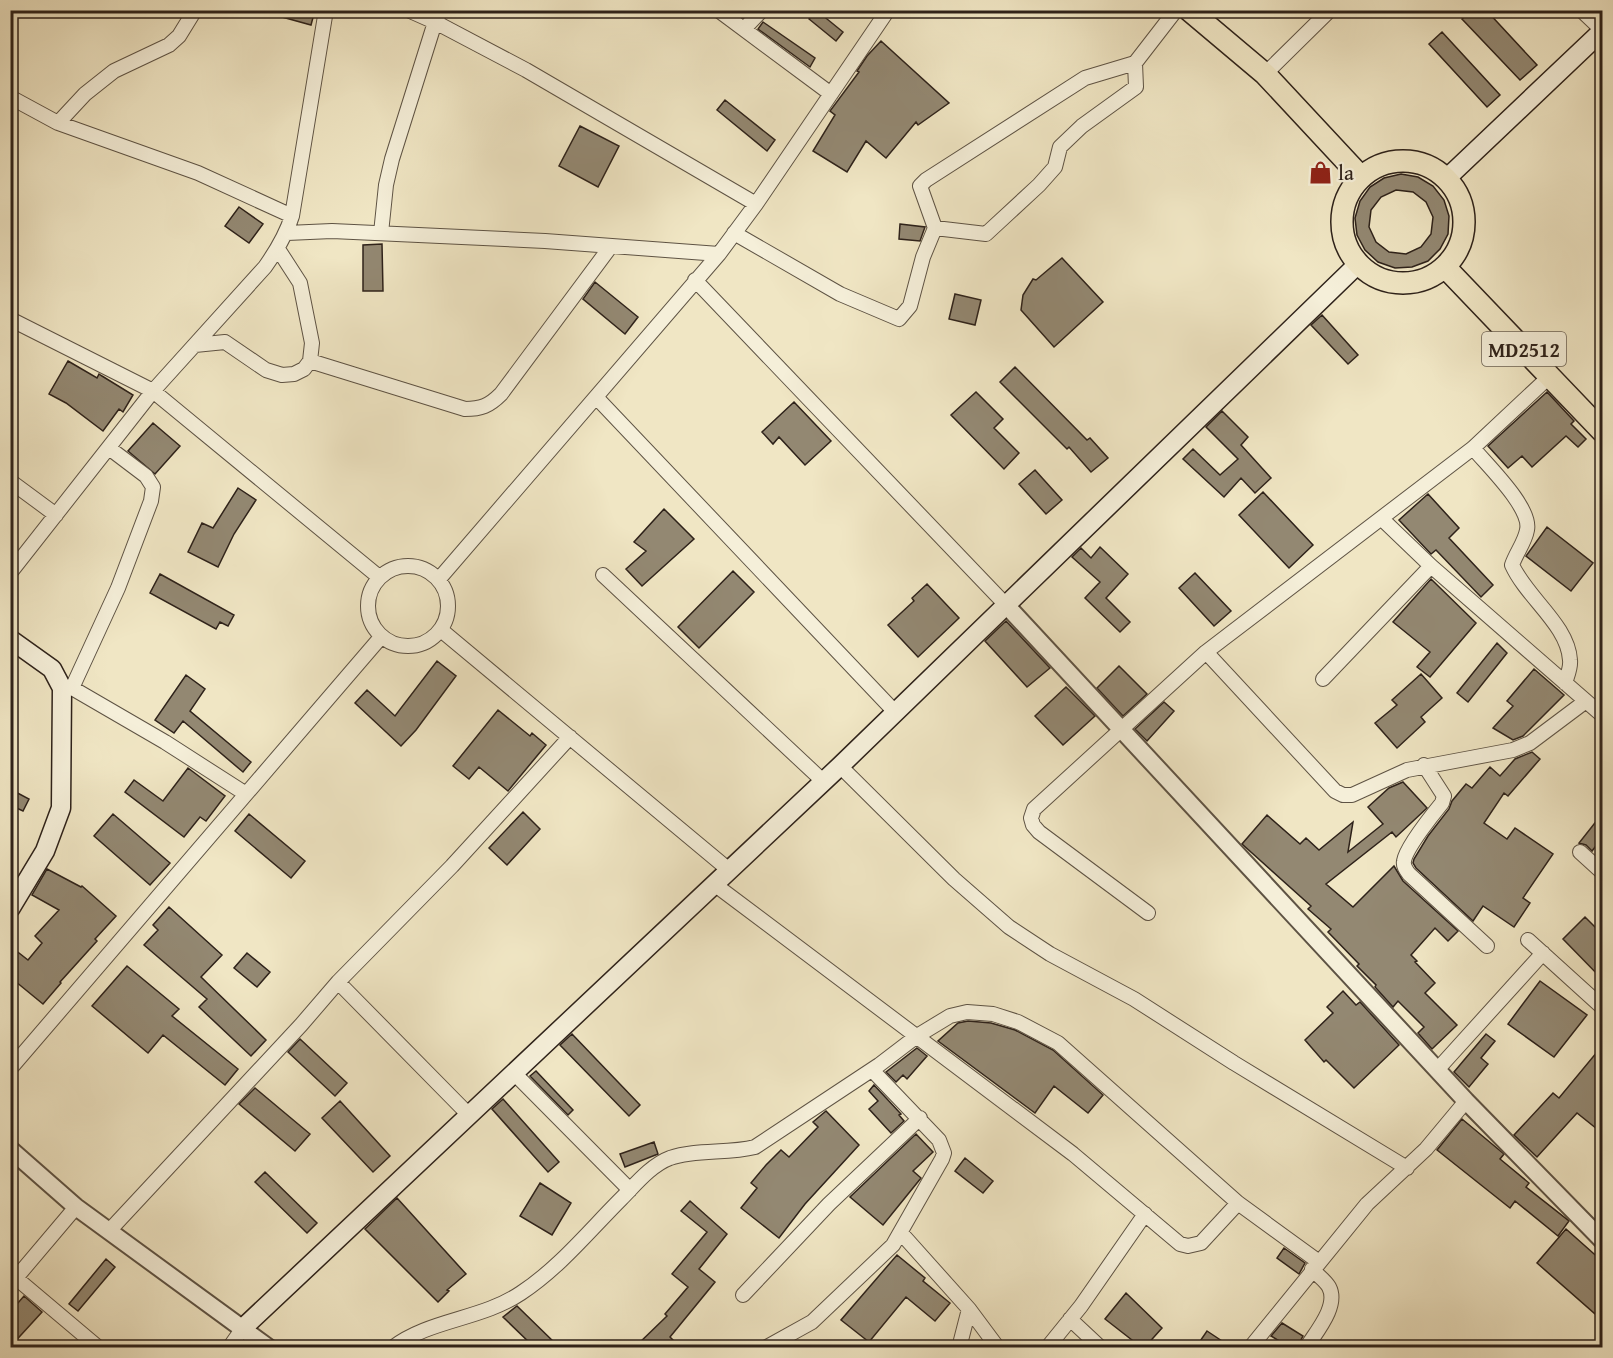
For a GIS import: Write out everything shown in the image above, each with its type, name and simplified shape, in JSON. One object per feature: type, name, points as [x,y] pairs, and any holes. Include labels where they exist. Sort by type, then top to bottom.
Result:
[{"type":"main road","points":[[1189,10],[1265,74],[1360,177]]},
{"type":"main road","points":[[1446,179],[1602,30]]},
{"type":"main road","points":[[1394,161],[1413,162],[1431,168],[1446,179],[1458,194],[1463,213],[1463,233],[1457,252],[1445,267],[1429,278],[1410,283],[1391,282],[1373,276],[1358,264],[1347,248],[1342,230],[1342,210],[1349,192],[1360,177],[1376,167],[1394,161]]},
{"type":"main road","points":[[243,1328],[824,782],[1358,264]]},
{"type":"main road","name":"MD2512","points":[[1445,267],[1602,431]]},
{"type":"main road","points":[[10,639],[52,669],[67,688],[61,808],[45,851],[10,909]]},
{"type":"street","points":[[58,123],[86,94],[114,71],[169,45],[179,36],[195,10]]},
{"type":"street","points":[[10,573],[153,392],[265,267],[287,233],[292,216],[326,10]]},
{"type":"street","points":[[408,10],[438,16],[756,204]]},
{"type":"street","points":[[718,10],[831,94]]},
{"type":"street","points":[[744,29],[762,10]]},
{"type":"street","points":[[439,579],[718,254],[756,204],[888,10]]},
{"type":"street","points":[[734,233],[840,294],[899,320],[910,306],[934,228],[921,186],[926,180],[1085,78],[1135,63],[1176,10]]},
{"type":"street","points":[[1265,74],[1330,10]]},
{"type":"street","points":[[1581,10],[1602,30]]},
{"type":"street","points":[[381,233],[386,185],[392,159],[438,16]]},
{"type":"street","points":[[934,228],[986,234],[1055,167],[1060,147],[1082,126],[1136,87],[1135,63]]},
{"type":"street","points":[[10,97],[58,123],[198,173],[292,216]]},
{"type":"street","points":[[287,233],[332,231],[381,233],[718,254]]},
{"type":"street","points":[[310,361],[465,409],[479,410],[491,404],[501,394],[611,246]]},
{"type":"street","points":[[195,345],[225,342],[266,370],[282,375],[294,374],[304,369],[310,361],[312,343],[300,283],[278,249]]},
{"type":"street","points":[[695,280],[1006,605],[1466,1101],[1602,1240]]},
{"type":"street","points":[[10,319],[153,392],[379,577]]},
{"type":"street","points":[[1148,913],[1039,832],[1031,818],[1034,809],[1206,652],[1473,448],[1550,376]]},
{"type":"street","points":[[596,398],[895,712]]},
{"type":"street","points":[[109,448],[146,476],[153,487],[151,501],[118,588],[67,688],[165,742],[246,794]]},
{"type":"street","points":[[1473,448],[1519,503],[1526,516],[1528,529],[1512,565],[1528,591],[1563,635],[1569,649],[1571,663],[1565,683]]},
{"type":"street","points":[[10,481],[56,515]]},
{"type":"street","points":[[1382,519],[1431,566],[1602,715]]},
{"type":"street","points":[[416,566],[439,579],[446,591],[449,604],[447,617],[441,630],[426,642],[406,647],[393,644],[381,637],[368,614],[368,601],[379,577],[390,569],[416,566]]},
{"type":"street","points":[[1323,679],[1431,566]]},
{"type":"street","points":[[603,575],[824,782]]},
{"type":"street","points":[[441,630],[729,870]]},
{"type":"street","points":[[10,1069],[381,637]]},
{"type":"street","points":[[1206,652],[1335,790],[1343,795],[1352,795],[1407,770],[1424,765],[1513,750],[1530,743],[1586,701]]},
{"type":"street","points":[[109,1231],[301,1025],[338,982],[452,866],[570,737]]},
{"type":"street","points":[[1424,765],[1444,795],[1442,803],[1410,848],[1404,859],[1404,866],[1409,874],[1487,946]]},
{"type":"street","points":[[840,766],[954,879],[1009,927],[1050,954],[1134,999],[1407,1168]]},
{"type":"street","points":[[1580,852],[1602,872]]},
{"type":"street","points":[[714,884],[1073,1154],[1180,1244],[1195,1246],[1201,1243],[1238,1203]]},
{"type":"street","points":[[1528,940],[1602,1007]]},
{"type":"street","points":[[1443,1076],[1543,953]]},
{"type":"street","points":[[338,982],[469,1115]]},
{"type":"street","points":[[392,1347],[433,1326],[470,1317],[520,1294],[556,1264],[648,1173],[668,1159],[687,1154],[740,1151],[755,1147],[872,1070],[917,1036],[950,1016],[968,1012],[993,1014],[1018,1022],[1058,1043],[1238,1203],[1316,1266],[1331,1295],[1326,1316],[1306,1347]]},
{"type":"street","points":[[765,1347],[812,1322],[893,1245],[940,1165],[944,1153],[939,1140],[872,1070]]},
{"type":"street","points":[[513,1073],[630,1190]]},
{"type":"street","points":[[1250,1347],[1367,1204],[1426,1149],[1466,1101]]},
{"type":"street","points":[[743,1295],[829,1204],[920,1118]]},
{"type":"street","points":[[10,1149],[76,1207],[269,1347]]},
{"type":"street","points":[[76,1207],[13,1282],[99,1347]]},
{"type":"street","points":[[1047,1347],[1070,1319],[1145,1214]]},
{"type":"street","points":[[901,1233],[969,1309],[998,1347]]},
{"type":"street","points":[[959,1347],[969,1309]]},
{"type":"street","points":[[1070,1319],[1101,1347]]},
{"type":"street","points":[[229,1347],[243,1328]]},
{"type":"building","points":[[272,10],[315,10],[311,25],[271,14]]},
{"type":"building","points":[[816,10],[843,32],[836,41],[809,19]]},
{"type":"building","points":[[1472,10],[1486,10],[1537,65],[1520,80],[1462,19]]},
{"type":"building","points":[[763,22],[815,58],[810,67],[758,29]]},
{"type":"building","points":[[1442,32],[1500,95],[1487,107],[1429,44]]},
{"type":"building","points":[[881,41],[949,103],[918,125],[916,122],[886,158],[866,141],[847,172],[813,151],[835,115],[830,111],[859,72],[857,71],[867,56]]},
{"type":"building","points":[[725,100],[775,140],[767,151],[717,110]]},
{"type":"building","points":[[580,126],[619,146],[598,187],[559,166]]},
{"type":"building","points":[[1401,174],[1418,177],[1433,186],[1444,200],[1449,216],[1448,234],[1440,249],[1428,261],[1412,267],[1395,268],[1378,262],[1365,250],[1357,235],[1355,218],[1360,201],[1370,187],[1384,178]],"holes":[[[1396,190],[1413,192],[1426,202],[1433,217],[1431,234],[1421,247],[1406,254],[1389,252],[1376,242],[1369,227],[1371,210],[1381,197]]]},
{"type":"building","points":[[239,207],[263,224],[249,243],[225,226]]},
{"type":"building","points":[[900,224],[925,227],[920,241],[899,239]]},
{"type":"building","points":[[382,244],[383,291],[363,291],[363,245]]},
{"type":"building","points":[[1062,258],[1103,302],[1054,347],[1021,310],[1023,295],[1033,279],[1036,280]]},
{"type":"building","points":[[595,282],[638,317],[625,334],[583,299]]},
{"type":"building","points":[[955,294],[981,300],[975,325],[949,319]]},
{"type":"building","points":[[1322,315],[1358,355],[1348,364],[1311,325]]},
{"type":"building","points":[[68,361],[97,378],[99,374],[133,395],[123,412],[119,409],[103,431],[66,403],[49,394]]},
{"type":"building","points":[[1015,367],[1087,440],[1090,438],[1108,458],[1091,472],[1069,447],[1067,449],[1000,382]]},
{"type":"building","points":[[976,392],[1003,419],[994,428],[1019,453],[1004,469],[951,415]]},
{"type":"building","points":[[1547,392],[1574,421],[1571,424],[1586,439],[1578,447],[1566,436],[1532,467],[1522,456],[1508,468],[1488,446]]},
{"type":"building","points":[[794,402],[831,441],[805,465],[779,437],[773,444],[762,432]]},
{"type":"building","points":[[1222,411],[1248,437],[1241,445],[1271,478],[1255,493],[1241,478],[1224,497],[1183,459],[1193,449],[1220,475],[1238,459],[1206,427]]},
{"type":"building","points":[[153,423],[180,446],[155,474],[128,451]]},
{"type":"building","points":[[1035,470],[1062,500],[1046,514],[1019,484]]},
{"type":"building","points":[[238,488],[256,500],[234,534],[218,567],[188,552],[202,523],[213,528]]},
{"type":"building","points":[[1263,492],[1313,545],[1289,568],[1239,515]]},
{"type":"building","points":[[1428,494],[1459,528],[1449,538],[1493,585],[1481,597],[1436,550],[1431,554],[1399,520]]},
{"type":"building","points":[[664,509],[694,539],[642,586],[626,569],[646,551],[634,542]]},
{"type":"building","points":[[1547,527],[1593,563],[1571,591],[1526,556]]},
{"type":"building","points":[[1100,547],[1128,574],[1106,598],[1130,622],[1120,632],[1085,598],[1100,582],[1072,557],[1081,548],[1091,558]]},
{"type":"building","points":[[733,571],[754,592],[699,648],[678,627]]},
{"type":"building","points":[[1195,573],[1231,611],[1214,626],[1179,588]]},
{"type":"building","points":[[160,574],[234,615],[228,626],[220,622],[216,629],[150,593]]},
{"type":"building","points":[[1431,579],[1476,623],[1430,677],[1417,667],[1430,652],[1393,622]]},
{"type":"building","points":[[927,584],[959,618],[918,657],[888,625],[914,601],[912,598]]},
{"type":"building","points":[[1006,621],[1050,668],[1027,687],[985,641]]},
{"type":"building","points":[[1497,643],[1507,653],[1468,702],[1457,693]]},
{"type":"building","points":[[437,661],[456,676],[416,730],[401,746],[355,703],[367,690],[395,716]]},
{"type":"building","points":[[1119,666],[1147,694],[1123,716],[1097,688]]},
{"type":"building","points":[[1534,669],[1564,695],[1523,736],[1513,740],[1493,728],[1513,706],[1507,701]]},
{"type":"building","points":[[1421,674],[1442,698],[1421,717],[1425,722],[1397,748],[1375,723],[1397,705],[1392,700]]},
{"type":"building","points":[[186,675],[205,689],[190,711],[251,762],[243,772],[183,721],[174,733],[155,720]]},
{"type":"building","points":[[1066,687],[1095,716],[1063,745],[1035,716]]},
{"type":"building","points":[[1164,702],[1174,711],[1147,741],[1135,729]]},
{"type":"building","points":[[498,710],[530,736],[532,733],[546,745],[508,791],[479,767],[469,779],[453,766]]},
{"type":"building","points":[[1532,752],[1540,759],[1508,796],[1504,793],[1484,823],[1507,839],[1515,828],[1553,854],[1523,898],[1530,903],[1514,927],[1483,906],[1473,921],[1416,868],[1413,863],[1414,859],[1449,809],[1452,801],[1466,784],[1472,788],[1490,767],[1500,776],[1515,759]]},
{"type":"building","points":[[188,768],[225,796],[206,821],[200,817],[184,837],[125,792],[134,780],[163,801]]},
{"type":"building","points":[[1403,782],[1427,808],[1396,837],[1392,832],[1326,884],[1353,907],[1394,866],[1403,881],[1458,931],[1448,941],[1435,928],[1411,955],[1435,983],[1425,993],[1457,1025],[1432,1049],[1418,1033],[1424,1027],[1398,1001],[1393,1007],[1357,966],[1359,964],[1328,932],[1331,929],[1308,909],[1311,906],[1242,844],[1267,815],[1300,844],[1306,838],[1319,850],[1353,822],[1348,852],[1383,824],[1368,807],[1389,788]]},
{"type":"building","points":[[10,789],[29,799],[23,811],[10,805]]},
{"type":"building","points":[[523,812],[540,829],[507,865],[489,848]]},
{"type":"building","points":[[113,814],[170,863],[150,885],[94,836]]},
{"type":"building","points":[[249,814],[305,861],[291,878],[235,831]]},
{"type":"building","points":[[1602,814],[1602,838],[1592,851],[1586,845],[1579,843]]},
{"type":"building","points":[[47,869],[82,886],[116,916],[43,1004],[10,977],[10,946],[28,960],[42,943],[35,936],[59,910],[32,895]]},
{"type":"building","points":[[169,907],[222,955],[201,977],[266,1040],[251,1056],[199,1007],[207,999],[144,945],[158,930],[153,925]]},
{"type":"building","points":[[1585,917],[1602,934],[1602,979],[1563,939]]},
{"type":"building","points":[[247,953],[270,972],[257,987],[234,968]]},
{"type":"building","points":[[127,966],[179,1009],[172,1016],[238,1069],[225,1085],[163,1035],[148,1053],[92,1006]]},
{"type":"building","points":[[1540,981],[1587,1015],[1554,1057],[1508,1024]]},
{"type":"building","points":[[1343,991],[1356,1005],[1360,1002],[1399,1045],[1354,1088],[1326,1060],[1324,1062],[1305,1040],[1333,1013],[1327,1007]]},
{"type":"building","points":[[968,1021],[991,1023],[1015,1030],[1053,1050],[1103,1095],[1088,1113],[1054,1086],[1035,1113],[938,1041],[958,1023]]},
{"type":"building","points":[[572,1034],[640,1105],[629,1116],[560,1045]]},
{"type":"building","points":[[1486,1034],[1495,1041],[1481,1058],[1488,1064],[1469,1087],[1454,1072]]},
{"type":"building","points":[[300,1039],[347,1083],[335,1096],[288,1052]]},
{"type":"building","points":[[1602,1046],[1602,1133],[1577,1113],[1537,1157],[1514,1135],[1553,1093],[1559,1098]]},
{"type":"building","points":[[917,1048],[927,1056],[907,1079],[903,1075],[896,1082],[886,1072]]},
{"type":"building","points":[[536,1071],[573,1110],[568,1115],[530,1076]]},
{"type":"building","points":[[874,1085],[901,1114],[899,1115],[904,1121],[891,1133],[869,1109],[878,1101],[869,1091]]},
{"type":"building","points":[[255,1088],[310,1134],[295,1151],[239,1104]]},
{"type":"building","points":[[503,1099],[559,1162],[548,1172],[492,1109]]},
{"type":"building","points":[[340,1101],[390,1156],[373,1172],[322,1118]]},
{"type":"building","points":[[826,1111],[859,1145],[805,1204],[779,1238],[741,1208],[757,1188],[751,1183],[766,1165],[781,1150],[789,1157],[818,1127],[813,1122]]},
{"type":"building","points":[[1462,1119],[1504,1154],[1500,1159],[1529,1183],[1526,1187],[1569,1221],[1558,1236],[1515,1201],[1510,1208],[1437,1150]]},
{"type":"building","points":[[916,1134],[933,1152],[913,1171],[921,1178],[883,1225],[850,1197]]},
{"type":"building","points":[[654,1142],[658,1154],[625,1167],[620,1154]]},
{"type":"building","points":[[965,1158],[993,1181],[983,1193],[955,1171]]},
{"type":"building","points":[[265,1172],[317,1223],[307,1233],[255,1182]]},
{"type":"building","points":[[540,1183],[571,1203],[552,1235],[520,1216]]},
{"type":"building","points":[[397,1198],[466,1274],[447,1290],[449,1291],[438,1302],[365,1229]]},
{"type":"building","points":[[690,1201],[727,1234],[699,1269],[715,1282],[670,1337],[680,1347],[635,1347],[667,1316],[665,1314],[688,1287],[672,1274],[707,1232],[681,1211]]},
{"type":"building","points":[[1566,1229],[1602,1261],[1602,1320],[1537,1263]]},
{"type":"building","points":[[1284,1248],[1305,1263],[1299,1274],[1277,1258]]},
{"type":"building","points":[[897,1255],[925,1278],[923,1281],[950,1303],[935,1321],[906,1297],[869,1342],[841,1320]]},
{"type":"building","points":[[106,1259],[115,1267],[78,1311],[69,1304]]},
{"type":"building","points":[[1126,1293],[1162,1328],[1145,1347],[1141,1347],[1105,1319]]},
{"type":"building","points":[[24,1296],[42,1312],[10,1347],[10,1312]]},
{"type":"building","points":[[517,1306],[559,1347],[534,1347],[503,1317]]},
{"type":"building","points":[[1282,1323],[1303,1336],[1297,1347],[1289,1347],[1271,1336]]},
{"type":"building","points":[[1207,1331],[1231,1347],[1196,1347]]},
{"type":"place","name":"la","points":[[1320,172]]}]
